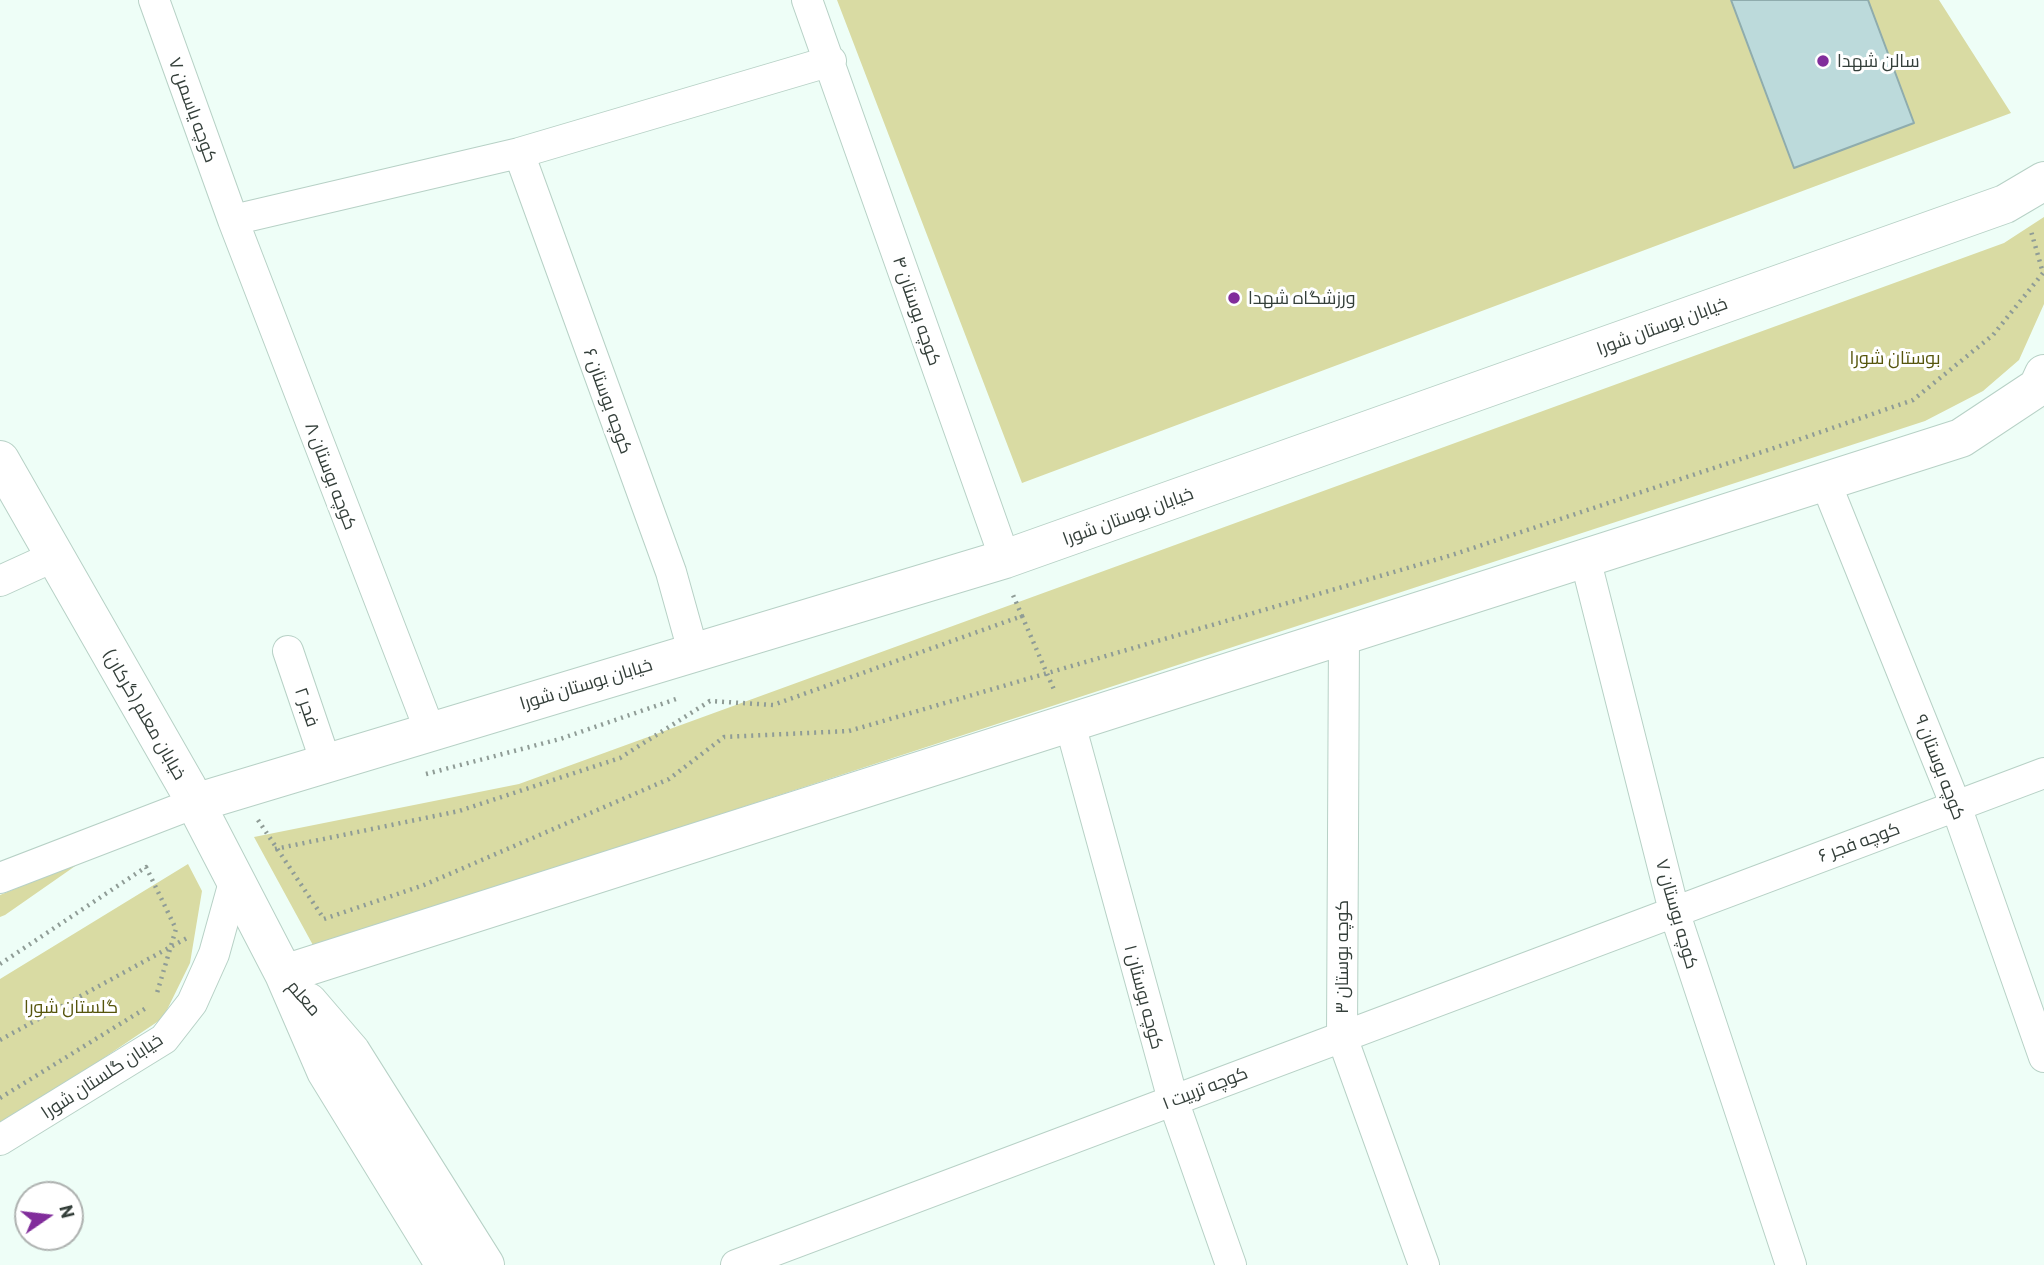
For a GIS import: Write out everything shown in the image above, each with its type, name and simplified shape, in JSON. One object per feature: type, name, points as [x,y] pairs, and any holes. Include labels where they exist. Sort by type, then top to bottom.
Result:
[{"type":"main road","name":"خیابان بوستان شورا","points":[[203,819],[326,762],[693,651],[1007,572],[2005,204],[2044,181]]},
{"type":"main road","points":[[284,974],[1961,438],[2038,387],[2044,374]]},
{"type":"main road","name":"خیابان معلم (گرکان)","points":[[0,460],[203,819],[284,974]]},
{"type":"main road","name":"معلم","points":[[284,974],[326,1071],[445,1265]]},
{"type":"main road","name":"معلم","points":[[284,974],[351,1052],[485,1265]]},
{"type":"street","name":"کوچه یاسمن ۷","points":[[154,0],[233,220]]},
{"type":"street","name":"کوچه بوستان ۴","points":[[807,0],[831,61],[1007,572]]},
{"type":"street","points":[[233,220],[519,153],[831,61]]},
{"type":"street","name":"کوچه بوستان ۶","points":[[519,153],[671,572],[693,651]]},
{"type":"street","name":"کوچه بوستان ۸","points":[[233,220],[429,731]]},
{"type":"street","name":"کوچه بوستان ۹","points":[[1825,481],[1956,806],[2044,1057]]},
{"type":"street","points":[[0,581],[55,555]]},
{"type":"street","name":"کوچه بوستان ۷","points":[[1585,558],[1674,911],[1791,1265]]},
{"type":"street","name":"کوچه بوستان ۳","points":[[1344,634],[1342,1037],[1424,1265]]},
{"type":"street","name":"فجر ۲","points":[[288,651],[326,762]]},
{"type":"street","name":"کوچه بوستان ۱","points":[[1070,724],[1173,1100],[1231,1265]]},
{"type":"street","name":"کوچه فجر ۶","points":[[1674,911],[2044,773]]},
{"type":"street","points":[[0,878],[203,819]]},
{"type":"street","name":"خیابان گلستان شورا","points":[[0,1140],[164,1039],[192,1003],[214,954],[234,882]]},
{"type":"street","name":"کوچه تربیت ۱","points":[[736,1265],[1674,911]]},
{"type":"path","points":[[257,819],[324,919],[424,885],[669,779],[724,737],[849,731],[1452,555],[1913,400],[1993,335],[2043,273],[2028,222]]},
{"type":"path","points":[[1007,572],[1022,616],[1070,724]]},
{"type":"path","points":[[275,849],[459,811],[620,758],[710,701],[773,705],[1022,616]]},
{"type":"path","points":[[415,777],[560,739],[688,695]]},
{"type":"path","points":[[203,819],[257,819],[270,815]]},
{"type":"path","points":[[0,964],[146,867],[176,929],[154,1003],[0,1098]]},
{"type":"path","points":[[0,1040],[172,945],[224,921]]},
{"type":"green space","name":"ورزشگاه شهدا","points":[[837,0],[1939,0],[2011,113],[1022,483]]},
{"type":"green space","name":"بوستان شورا","points":[[2044,217],[2044,304],[2019,360],[1983,391],[1925,421],[314,947],[254,837],[519,784],[2004,243]]},
{"type":"green space","points":[[81,862],[5,915],[0,917],[0,895]]},
{"type":"green space","name":"گلستان شورا","points":[[188,864],[202,891],[190,963],[163,1018],[71,1080],[0,1122],[0,979]]},
{"type":"building","name":"سالن شهدا","points":[[1731,0],[1868,0],[1914,123],[1794,168]]},
{"type":"place","name":"سالن شهدا","points":[[1823,61]]},
{"type":"place","name":"ورزشگاه شهدا","points":[[1234,298]]}]
